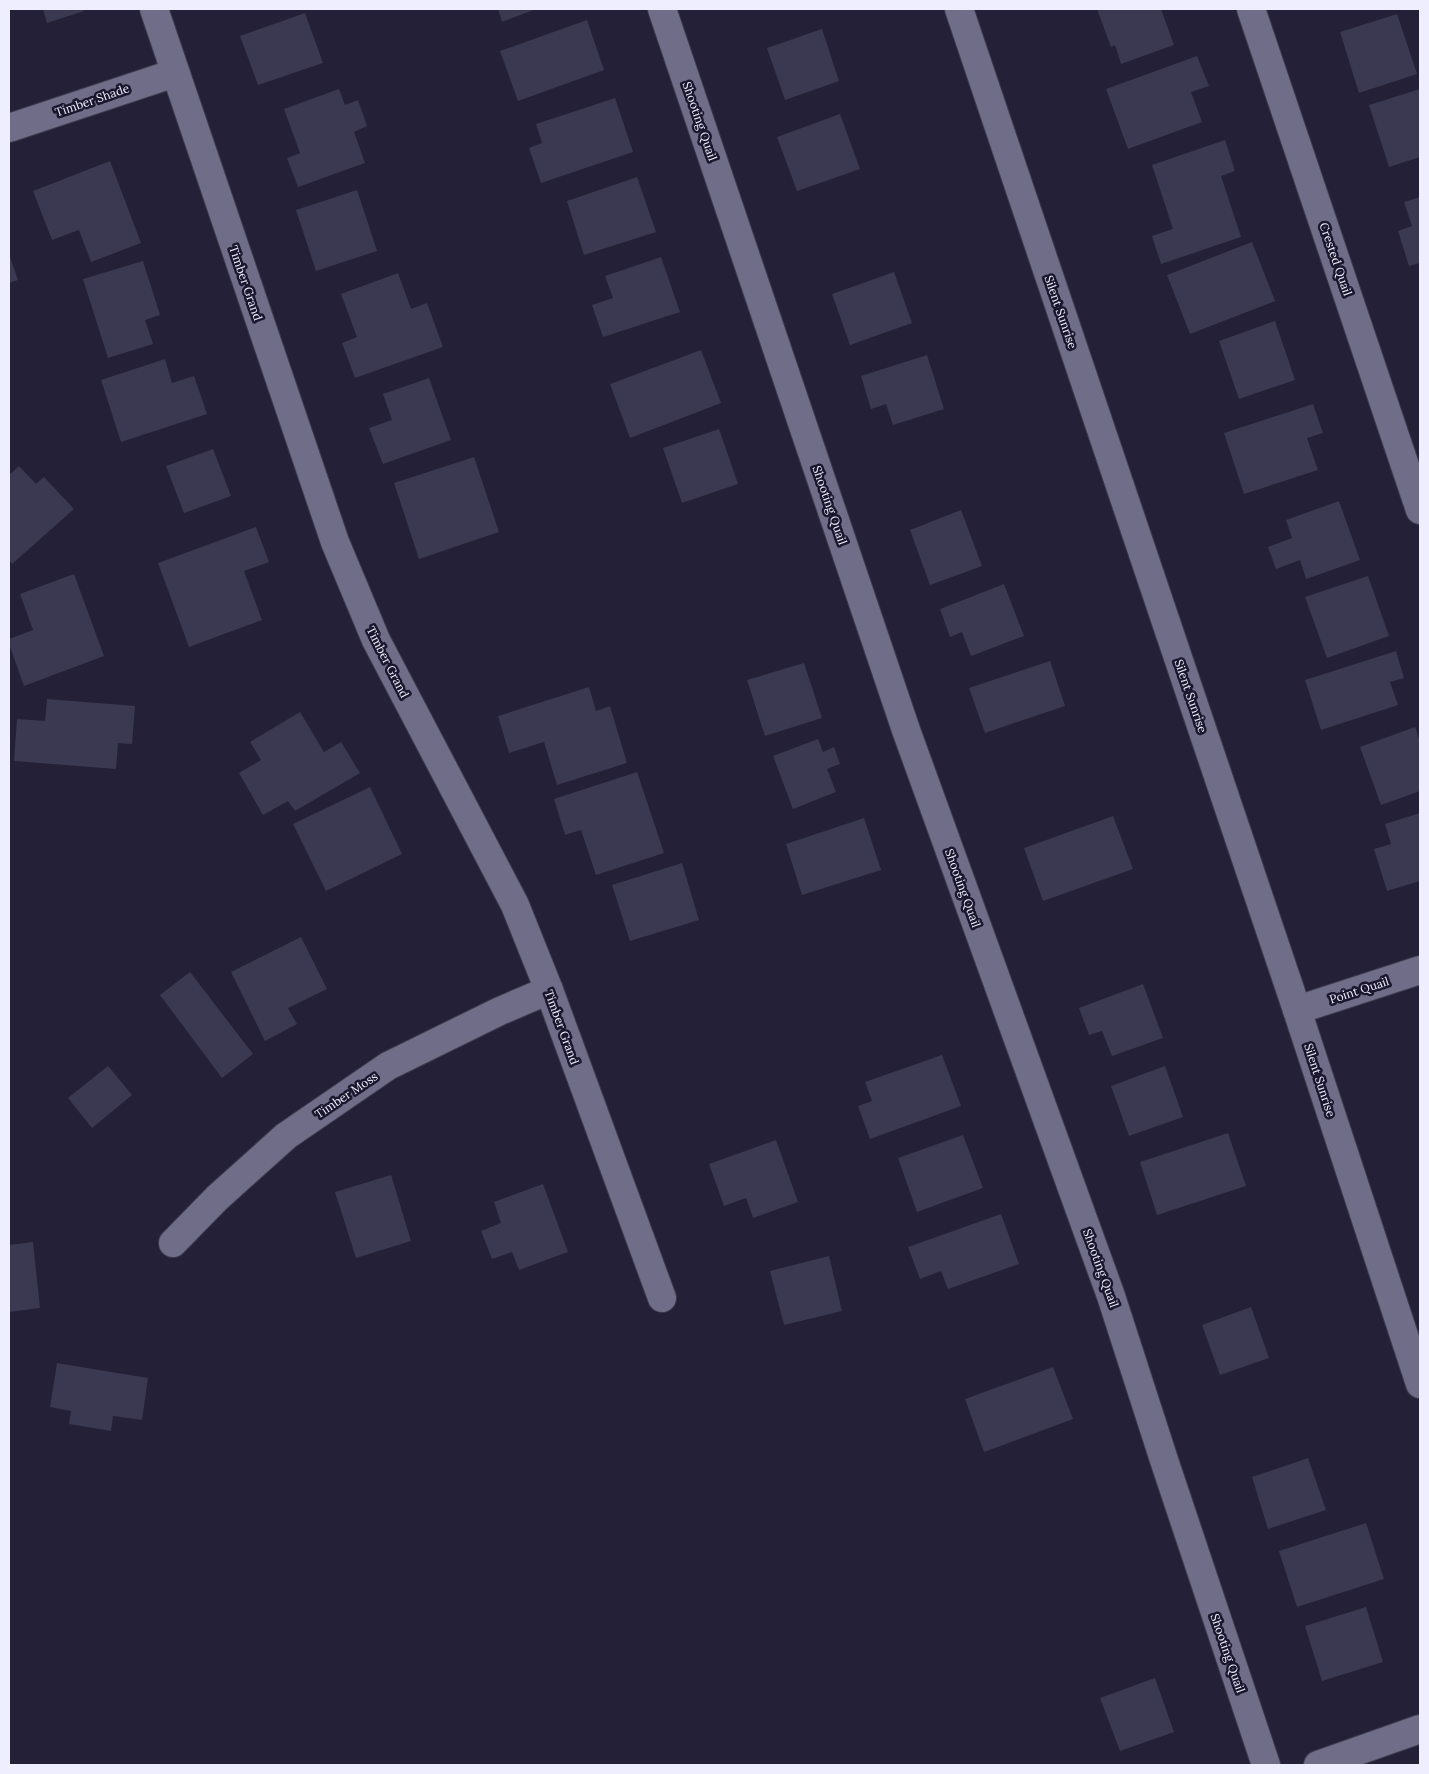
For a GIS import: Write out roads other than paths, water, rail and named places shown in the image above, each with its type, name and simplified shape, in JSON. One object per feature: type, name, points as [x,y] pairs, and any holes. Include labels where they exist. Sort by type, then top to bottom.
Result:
[{"type":"street","name":"Timber Grand","points":[[154,9],[335,542],[376,640],[515,905],[549,990],[662,1298]]},
{"type":"street","name":"Shooting Quail","points":[[662,9],[906,730],[1111,1296],[1266,1765]]},
{"type":"street","name":"Silent Sunrise","points":[[959,9],[1297,1010],[1420,1384]]},
{"type":"street","name":"Crested Quail","points":[[1251,9],[1420,510]]},
{"type":"street","name":"Timber Shade","points":[[9,128],[175,72]]},
{"type":"street","name":"Point Quail","points":[[1297,1010],[1420,970]]},
{"type":"street","name":"Timber Moss","points":[[173,1243],[217,1198],[286,1136],[388,1066],[500,1011],[549,990]]},
{"type":"street","points":[[1318,1765],[1420,1729]]}]
